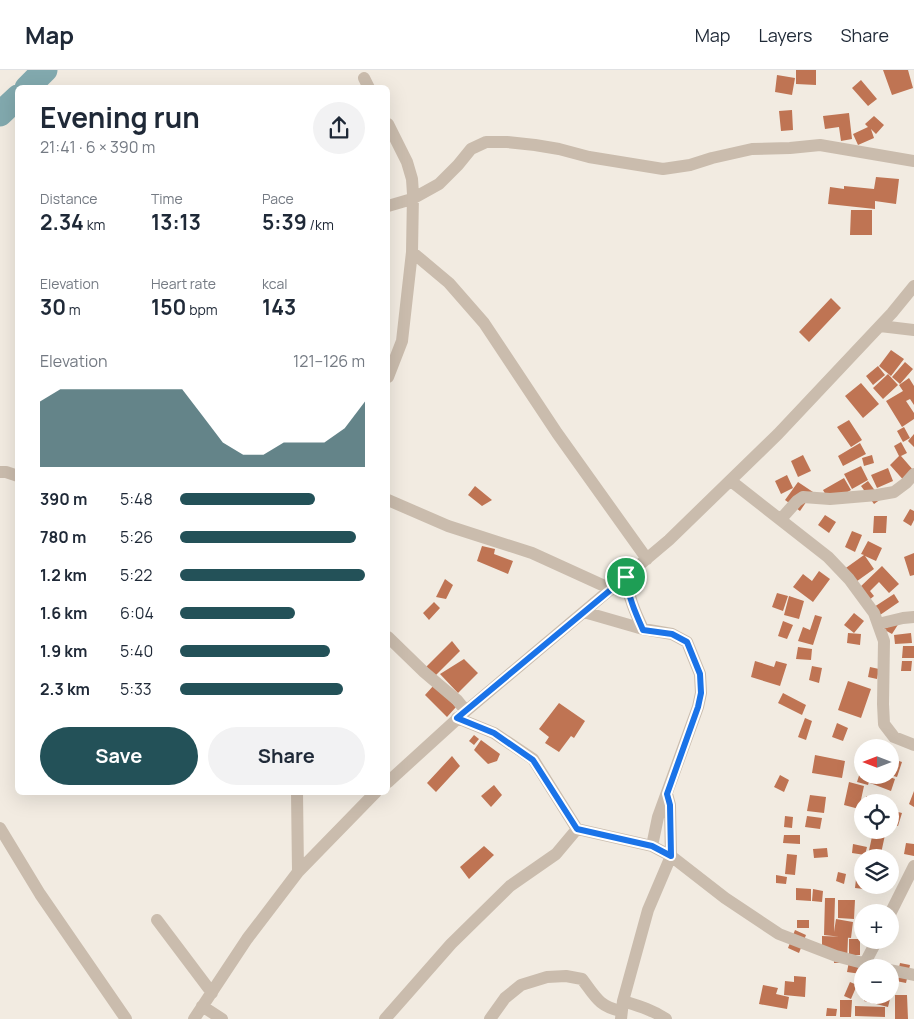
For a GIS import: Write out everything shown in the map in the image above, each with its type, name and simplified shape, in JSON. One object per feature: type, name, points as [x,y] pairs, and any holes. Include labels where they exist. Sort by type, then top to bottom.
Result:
[{"type":"street","points":[[390,128],[407,162],[412,179],[412,252],[402,341],[390,372]]},
{"type":"street","points":[[390,205],[412,199],[439,184],[471,150],[486,142],[535,145],[589,157],[663,169],[690,165],[752,149],[820,145],[914,161]]},
{"type":"street","points":[[412,252],[449,283],[484,323],[557,433],[647,559]]},
{"type":"street","points":[[390,780],[461,715],[669,540],[778,434],[892,313],[914,286]]},
{"type":"street","points":[[880,326],[914,330]]},
{"type":"street","points":[[0,472],[15,475]]},
{"type":"street","points":[[780,519],[803,497],[830,499],[894,492],[914,474]]},
{"type":"street","points":[[731,481],[828,557],[849,578],[874,613],[884,641],[884,724],[894,737],[914,745]]},
{"type":"street","points":[[390,501],[448,526],[532,553],[611,589]]},
{"type":"street","points":[[626,577],[633,609],[643,630]]},
{"type":"street","points":[[584,612],[643,630],[672,634],[687,642],[700,674],[701,693],[698,707],[658,817],[652,846]]},
{"type":"street","points":[[878,624],[914,617]]},
{"type":"street","points":[[390,640],[457,700],[461,715],[494,733],[533,760],[577,829],[652,846],[671,856],[724,898],[779,934],[854,961]]},
{"type":"street","points":[[622,1010],[648,910],[671,856],[670,805],[667,794]]},
{"type":"street","points":[[297,795],[298,872]]},
{"type":"street","points":[[194,1019],[247,939],[298,872],[373,795]]},
{"type":"street","points":[[0,828],[40,894],[126,1019]]},
{"type":"street","points":[[385,1019],[451,944],[510,886],[556,854],[577,829]]},
{"type":"street","points":[[895,904],[914,866]]},
{"type":"street","points":[[157,920],[212,994]]},
{"type":"street","points":[[899,972],[914,975]]},
{"type":"street","points":[[490,1019],[505,998],[521,986],[547,977],[556,976],[582,979],[599,1002],[610,1008],[622,1010],[642,1007],[666,1019]]},
{"type":"street","points":[[202,1006],[222,1019]]},
{"type":"building","points":[[796,70],[816,70],[816,85],[796,84]]},
{"type":"building","points":[[883,70],[908,70],[913,88],[892,95]]},
{"type":"building","points":[[777,75],[795,78],[792,95],[775,92]]},
{"type":"building","points":[[861,80],[877,99],[868,106],[852,88]]},
{"type":"building","points":[[792,110],[793,130],[781,131],[779,111]]},
{"type":"building","points":[[849,113],[852,139],[841,141],[839,127],[825,129],[823,116]]},
{"type":"building","points":[[874,116],[884,125],[876,134],[871,129],[874,138],[858,145],[853,134],[868,127],[865,124]]},
{"type":"building","points":[[876,177],[899,179],[896,204],[875,201],[875,209],[828,204],[830,187],[844,189],[844,186],[874,189]]},
{"type":"building","points":[[851,210],[872,210],[872,235],[850,235]]},
{"type":"building","points":[[831,298],[841,308],[809,342],[799,332]]},
{"type":"building","points":[[891,350],[904,359],[891,376],[879,366]]},
{"type":"building","points":[[905,362],[913,369],[900,384],[892,377]]},
{"type":"building","points":[[878,366],[885,375],[873,385],[866,376]]},
{"type":"building","points":[[888,374],[898,385],[883,399],[873,388]]},
{"type":"building","points":[[909,378],[914,386],[914,405],[910,399],[906,401],[914,413],[914,419],[902,427],[886,401],[903,391],[899,385]]},
{"type":"building","points":[[861,383],[879,404],[863,418],[845,396]]},
{"type":"building","points":[[849,420],[862,440],[851,447],[837,427]]},
{"type":"building","points":[[904,427],[910,438],[903,442],[897,431]]},
{"type":"building","points":[[914,434],[914,447],[908,441]]},
{"type":"building","points":[[901,442],[907,453],[901,456],[914,471],[907,484],[890,465],[899,456],[894,446]]},
{"type":"building","points":[[860,443],[866,454],[843,466],[838,456]]},
{"type":"building","points":[[803,455],[811,471],[798,477],[791,461]]},
{"type":"building","points":[[872,455],[874,463],[864,466],[862,458]]},
{"type":"building","points":[[861,466],[868,480],[852,489],[844,474]]},
{"type":"building","points":[[888,468],[893,481],[877,488],[871,475]]},
{"type":"building","points":[[787,475],[793,488],[781,494],[775,481]]},
{"type":"building","points":[[844,478],[851,490],[830,502],[823,490]]},
{"type":"building","points":[[868,481],[881,499],[874,504],[861,486]]},
{"type":"building","points":[[798,482],[813,492],[800,511],[785,500]]},
{"type":"building","points":[[475,486],[492,500],[482,506],[468,495]]},
{"type":"building","points":[[910,509],[914,511],[914,520],[911,526],[903,521]]},
{"type":"building","points":[[825,515],[836,522],[829,533],[818,525]]},
{"type":"building","points":[[874,516],[887,516],[886,533],[873,533]]},
{"type":"building","points":[[852,531],[862,535],[855,552],[845,547]]},
{"type":"building","points":[[868,541],[882,548],[876,561],[865,556],[874,569],[853,584],[843,570],[864,555],[861,554]]},
{"type":"building","points":[[482,546],[495,549],[494,554],[513,561],[508,574],[477,561]]},
{"type":"building","points":[[914,553],[914,575],[910,576],[904,557]]},
{"type":"building","points":[[882,566],[899,584],[889,593],[879,582],[870,591],[874,596],[868,601],[858,589]]},
{"type":"building","points":[[819,571],[830,579],[813,602],[793,587],[803,574],[812,581]]},
{"type":"building","points":[[445,579],[453,585],[446,599],[436,597]]},
{"type":"building","points":[[777,593],[788,596],[783,611],[772,607]]},
{"type":"building","points":[[894,594],[899,602],[880,615],[874,607]]},
{"type":"building","points":[[789,596],[804,601],[799,619],[784,615]]},
{"type":"building","points":[[434,602],[440,608],[429,620],[423,613]]},
{"type":"building","points":[[854,613],[864,621],[854,633],[844,625]]},
{"type":"building","points":[[815,615],[822,617],[813,645],[798,641],[803,627],[810,630]]},
{"type":"building","points":[[783,621],[793,625],[787,639],[778,636]]},
{"type":"building","points":[[899,623],[892,634],[883,629]]},
{"type":"building","points":[[848,633],[861,634],[860,645],[847,643]]},
{"type":"building","points":[[911,633],[912,643],[895,644],[894,635]]},
{"type":"building","points":[[452,641],[460,651],[435,676],[426,667]]},
{"type":"building","points":[[903,646],[914,646],[914,658],[902,658]]},
{"type":"building","points":[[798,647],[812,649],[811,660],[796,659]]},
{"type":"building","points":[[464,659],[478,673],[458,693],[440,674]]},
{"type":"building","points":[[755,661],[774,667],[776,661],[787,664],[780,686],[751,677]]},
{"type":"building","points":[[902,661],[912,661],[911,671],[901,671]]},
{"type":"building","points":[[812,666],[822,668],[819,683],[809,680]]},
{"type":"building","points":[[870,667],[879,669],[877,679],[868,677]]},
{"type":"building","points":[[848,681],[871,689],[861,718],[838,710]]},
{"type":"building","points":[[434,685],[456,707],[447,717],[425,695]]},
{"type":"building","points":[[783,693],[806,705],[802,715],[778,703]]},
{"type":"building","points":[[559,703],[585,721],[574,738],[571,736],[559,752],[545,743],[549,737],[539,729]]},
{"type":"building","points":[[805,718],[812,721],[806,740],[798,737]]},
{"type":"building","points":[[837,723],[848,728],[843,741],[832,737]]},
{"type":"building","points":[[474,735],[479,739],[474,745],[469,741]]},
{"type":"building","points":[[481,740],[500,754],[497,761],[488,764],[474,750]]},
{"type":"building","points":[[815,755],[845,761],[842,778],[812,773]]},
{"type":"building","points":[[452,756],[460,766],[436,792],[427,783]]},
{"type":"building","points":[[780,775],[789,780],[784,792],[774,787]]},
{"type":"building","points":[[849,782],[864,786],[862,794],[854,794],[854,808],[844,805]]},
{"type":"building","points":[[873,784],[893,784],[891,791]]},
{"type":"building","points":[[494,785],[502,795],[491,807],[481,796]]},
{"type":"building","points":[[914,791],[914,807],[909,804]]},
{"type":"building","points":[[810,795],[826,797],[824,813],[807,811]]},
{"type":"building","points":[[899,812],[902,813],[899,823]]},
{"type":"building","points":[[785,816],[793,817],[792,828],[784,827]]},
{"type":"building","points":[[807,816],[822,818],[820,829],[805,827]]},
{"type":"building","points":[[784,835],[800,835],[800,844],[783,843]]},
{"type":"building","points":[[871,839],[884,839],[882,849],[869,849]]},
{"type":"building","points":[[906,843],[914,844],[914,856],[904,854]]},
{"type":"building","points":[[853,844],[867,847],[866,849],[854,849],[854,853],[852,853]]},
{"type":"building","points":[[484,846],[494,855],[469,879],[460,867]]},
{"type":"building","points":[[827,848],[828,857],[814,858],[813,849]]},
{"type":"building","points":[[787,854],[797,855],[795,875],[785,874]]},
{"type":"building","points":[[838,872],[846,874],[844,884],[836,881]]},
{"type":"building","points":[[776,875],[787,877],[786,884],[776,883]]},
{"type":"building","points":[[796,888],[811,889],[811,901],[796,900]]},
{"type":"building","points":[[813,889],[823,891],[822,902],[812,901]]},
{"type":"building","points":[[825,898],[835,898],[834,932],[836,919],[853,922],[851,938],[824,935]]},
{"type":"building","points":[[838,900],[855,900],[854,919],[838,918]]},
{"type":"building","points":[[797,920],[809,920],[809,928],[797,928]]},
{"type":"building","points":[[795,930],[806,935],[799,953],[788,948]]},
{"type":"building","points":[[822,936],[848,937],[847,963],[834,963],[834,949],[822,949]]},
{"type":"building","points":[[849,939],[854,939],[854,949],[860,949],[860,955],[849,955]]},
{"type":"building","points":[[850,956],[864,958],[854,959],[854,973],[847,972]]},
{"type":"building","points":[[900,963],[910,965],[906,983],[899,982]]},
{"type":"building","points":[[794,976],[806,977],[805,997],[784,995],[785,981],[794,982]]},
{"type":"building","points":[[850,982],[854,984],[854,992],[851,999],[844,996]]},
{"type":"building","points":[[763,985],[778,988],[776,994],[789,997],[787,1009],[759,1004]]},
{"type":"building","points":[[899,995],[907,995],[908,1019],[895,1019],[895,1004],[899,1004]]},
{"type":"building","points":[[840,1000],[852,1000],[851,1017],[840,1017]]},
{"type":"building","points":[[876,1004],[889,1004],[888,1007]]},
{"type":"building","points":[[855,1006],[885,1007],[885,1017],[855,1016]]},
{"type":"building","points":[[827,1008],[837,1009],[836,1016],[826,1016]]},
{"type":"waterway","points":[[30,85],[45,70]]},
{"type":"waterway","points":[[0,114],[15,100]]},
{"type":"route","points":[[626,577],[633,609],[643,630],[672,634],[687,642],[700,674],[701,693],[698,707],[667,794],[670,805],[671,856],[652,846],[577,829],[533,760],[494,733],[457,718],[626,577]]}]
